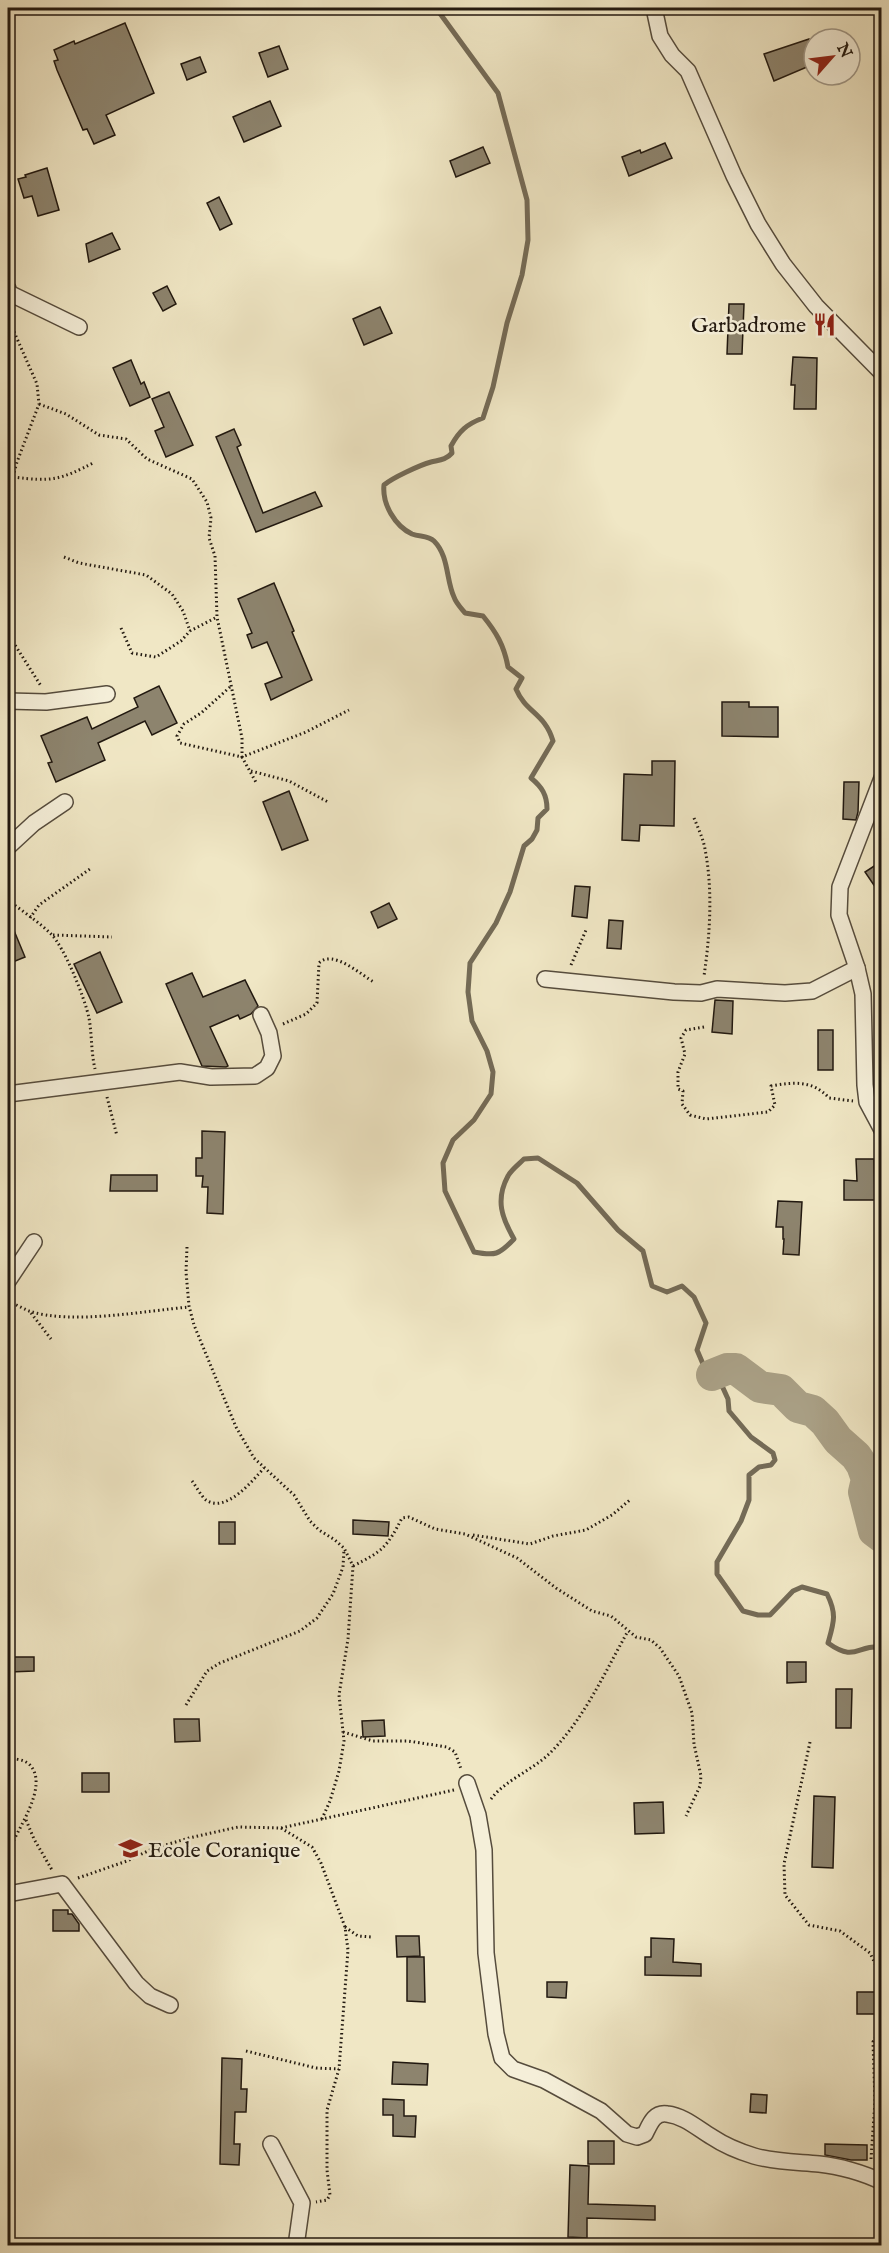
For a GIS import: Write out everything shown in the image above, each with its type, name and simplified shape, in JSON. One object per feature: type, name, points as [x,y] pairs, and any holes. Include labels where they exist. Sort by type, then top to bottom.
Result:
[{"type":"street","points":[[654,8],[660,36],[672,55],[688,71],[734,177],[758,224],[783,264],[816,306],[882,373]]},
{"type":"street","points":[[8,291],[79,327]]},
{"type":"street","points":[[8,701],[46,702],[107,694]]},
{"type":"street","points":[[882,778],[840,887],[839,915],[857,968],[862,994],[867,1102],[882,1130]]},
{"type":"street","points":[[8,847],[34,823],[65,802]]},
{"type":"street","points":[[546,979],[674,992],[701,993],[717,989],[785,993],[812,991],[857,968]]},
{"type":"street","points":[[8,1094],[180,1072],[211,1077],[255,1076],[267,1068],[273,1056],[269,1033],[261,1015]]},
{"type":"street","points":[[8,1281],[34,1242]]},
{"type":"street","points":[[467,1783],[478,1815],[484,1850],[486,1953],[496,2034],[502,2058],[513,2069],[544,2080],[601,2111],[627,2134],[637,2137],[645,2134],[657,2115],[666,2114],[685,2120],[714,2139],[755,2156],[789,2162],[822,2164],[876,2179]]},
{"type":"street","points":[[8,1894],[62,1884],[136,1983],[150,1996],[170,2005]]},
{"type":"street","points":[[271,2144],[302,2203],[296,2246]]},
{"type":"path","points":[[8,291],[11,325],[37,384],[39,404],[8,494]]},
{"type":"path","points":[[39,404],[66,414],[99,435],[126,439],[147,459],[192,479],[207,502],[210,519],[209,538],[215,556],[217,616],[242,738],[242,758],[257,784]]},
{"type":"path","points":[[13,477],[53,480],[74,473],[95,462]]},
{"type":"path","points":[[64,557],[79,563],[146,575],[172,594],[183,610],[190,631]]},
{"type":"path","points":[[121,628],[132,653],[156,657],[181,641],[190,631],[217,616]]},
{"type":"path","points":[[8,636],[42,688],[46,702]]},
{"type":"path","points":[[230,687],[201,713],[184,724],[177,736],[180,743],[242,758],[306,732],[349,710]]},
{"type":"path","points":[[250,771],[289,781],[328,802]]},
{"type":"path","points":[[694,818],[705,847],[710,882],[709,946],[701,993]]},
{"type":"path","points":[[30,918],[39,905],[90,869]]},
{"type":"path","points":[[8,900],[52,935],[58,943],[82,994],[89,1018],[91,1042]]},
{"type":"path","points":[[570,968],[586,930]]},
{"type":"path","points":[[52,935],[112,937]]},
{"type":"path","points":[[269,1033],[306,1014],[317,1002],[319,963],[323,959],[328,957],[341,962],[374,982]]},
{"type":"path","points":[[704,1028],[686,1030],[681,1038],[685,1054],[678,1072],[678,1089],[683,1091],[682,1104],[690,1115],[706,1119],[768,1112],[775,1105],[771,1086],[787,1083],[807,1083],[822,1090],[829,1098],[867,1102]]},
{"type":"path","points":[[187,1247],[186,1272],[189,1306],[194,1325],[236,1427],[264,1468],[294,1495],[318,1530],[344,1548],[353,1566],[348,1639],[339,1695],[343,1732],[339,1771],[321,1821]]},
{"type":"path","points":[[8,1301],[30,1311],[56,1316],[189,1306]]},
{"type":"path","points":[[30,1311],[51,1339]]},
{"type":"path","points":[[192,1481],[205,1500],[228,1501],[264,1468]]},
{"type":"path","points":[[353,1566],[386,1545],[402,1518],[409,1516],[435,1529],[530,1544],[553,1536],[586,1530],[612,1515],[631,1499]]},
{"type":"path","points":[[465,1534],[517,1558],[556,1588],[592,1611],[611,1616],[628,1631],[651,1640],[660,1648],[679,1676],[692,1713],[694,1744],[701,1776],[700,1786],[686,1816]]},
{"type":"path","points":[[186,1705],[201,1680],[214,1667],[300,1631],[317,1617],[333,1594],[343,1567],[344,1548]]},
{"type":"path","points":[[478,1815],[498,1791],[552,1752],[582,1712],[628,1631]]},
{"type":"path","points":[[26,1820],[46,1861],[62,1884],[111,1867],[152,1849],[189,1838],[238,1827],[281,1828],[321,1821],[449,1792],[467,1783],[455,1752],[447,1746],[373,1741],[343,1732]]},
{"type":"path","points":[[810,1743],[784,1864],[784,1895],[809,1925],[840,1931],[870,1953],[882,1978]]},
{"type":"path","points":[[8,1758],[31,1766],[36,1781],[26,1820],[8,1853]]},
{"type":"path","points":[[281,1828],[312,1847],[330,1882],[345,1927],[348,1950],[339,2069],[327,2109],[327,2170],[330,2195],[327,2200],[302,2203]]},
{"type":"path","points":[[345,1927],[358,1935],[372,1937]]},
{"type":"path","points":[[876,2179],[873,2042],[882,2025]]},
{"type":"path","points":[[246,2051],[316,2068],[339,2069]]},
{"type":"building","points":[[125,23],[154,93],[106,115],[115,135],[94,144],[87,129],[83,130],[57,70],[54,61],[58,60],[54,50],[74,41],[75,44]]},
{"type":"building","points":[[802,41],[802,69],[774,81],[764,54]]},
{"type":"building","points":[[279,46],[288,69],[268,77],[259,53]]},
{"type":"building","points":[[200,57],[206,72],[187,80],[181,64]]},
{"type":"building","points":[[270,101],[281,126],[244,142],[233,117]]},
{"type":"building","points":[[665,143],[672,158],[629,176],[622,157],[640,150],[641,153]]},
{"type":"building","points":[[483,147],[490,163],[456,177],[450,161]]},
{"type":"building","points":[[47,168],[59,210],[38,216],[32,196],[24,198],[18,179]]},
{"type":"building","points":[[219,197],[232,224],[220,230],[207,203]]},
{"type":"building","points":[[112,233],[120,249],[89,262],[86,244]]},
{"type":"building","points":[[167,286],[176,304],[163,311],[153,293]]},
{"type":"building","points":[[729,304],[744,304],[742,354],[727,354]]},
{"type":"building","points":[[380,307],[392,333],[364,345],[353,319]]},
{"type":"building","points":[[793,357],[817,358],[816,409],[794,409],[795,385],[791,385]]},
{"type":"building","points":[[131,360],[141,384],[144,382],[150,397],[130,406],[113,368]]},
{"type":"building","points":[[169,392],[193,445],[166,457],[155,431],[164,427],[152,399]]},
{"type":"building","points":[[234,429],[241,445],[237,447],[263,513],[315,492],[322,506],[256,532],[216,437]]},
{"type":"building","points":[[274,583],[312,680],[271,700],[265,684],[282,677],[267,642],[252,648],[247,635],[252,633],[238,599]]},
{"type":"building","points":[[159,686],[177,723],[152,735],[145,721],[98,743],[105,760],[56,782],[48,763],[52,762],[41,736],[87,717],[92,729],[138,707],[134,698]]},
{"type":"building","points":[[722,702],[749,702],[749,707],[778,707],[778,737],[722,736]]},
{"type":"building","points":[[652,761],[675,761],[674,826],[640,825],[639,841],[622,840],[624,774],[652,775]]},
{"type":"building","points":[[844,782],[859,782],[856,820],[843,819]]},
{"type":"building","points":[[289,791],[308,840],[282,850],[263,802]]},
{"type":"building","points":[[882,861],[882,897],[865,872]]},
{"type":"building","points":[[575,886],[590,887],[587,918],[572,916]]},
{"type":"building","points":[[389,903],[397,919],[378,928],[371,912]]},
{"type":"building","points":[[8,916],[25,957],[8,964]]},
{"type":"building","points":[[609,920],[623,921],[621,949],[607,948]]},
{"type":"building","points":[[100,952],[122,1002],[97,1013],[74,964]]},
{"type":"building","points":[[192,973],[203,997],[245,980],[258,1006],[251,1014],[240,1019],[238,1015],[210,1027],[228,1066],[226,1067],[202,1066],[166,984]]},
{"type":"building","points":[[715,1000],[733,1001],[732,1034],[712,1032]]},
{"type":"building","points":[[818,1030],[833,1030],[833,1070],[818,1070]]},
{"type":"building","points":[[202,1131],[225,1132],[223,1214],[207,1213],[208,1187],[202,1187],[203,1176],[196,1176],[196,1158],[202,1158]]},
{"type":"building","points":[[856,1159],[874,1159],[875,1200],[844,1200],[844,1180],[857,1181]]},
{"type":"building","points":[[111,1175],[157,1175],[157,1191],[110,1191]]},
{"type":"building","points":[[778,1201],[802,1202],[799,1255],[783,1254],[783,1227],[776,1227]]},
{"type":"building","points":[[353,1520],[389,1522],[388,1536],[353,1534]]},
{"type":"building","points":[[219,1522],[235,1522],[235,1544],[219,1544]]},
{"type":"building","points":[[10,1657],[34,1657],[34,1671],[10,1672]]},
{"type":"building","points":[[787,1662],[806,1662],[806,1682],[787,1683]]},
{"type":"building","points":[[836,1689],[852,1689],[851,1728],[836,1728]]},
{"type":"building","points":[[174,1719],[199,1719],[200,1741],[175,1742]]},
{"type":"building","points":[[384,1720],[385,1736],[363,1737],[362,1721]]},
{"type":"building","points":[[82,1773],[109,1773],[109,1792],[82,1792]]},
{"type":"building","points":[[814,1796],[835,1797],[833,1868],[812,1867]]},
{"type":"building","points":[[663,1802],[664,1833],[635,1834],[634,1803]]},
{"type":"building","points":[[53,1910],[68,1910],[68,1914],[72,1914],[79,1924],[79,1931],[53,1931]]},
{"type":"building","points":[[396,1936],[419,1936],[420,1956],[397,1957]]},
{"type":"building","points":[[651,1938],[674,1939],[673,1962],[701,1964],[701,1976],[645,1975],[645,1957],[651,1957]]},
{"type":"building","points":[[407,1957],[424,1957],[425,2002],[407,2001]]},
{"type":"building","points":[[547,1982],[567,1982],[566,1998],[547,1997]]},
{"type":"building","points":[[857,1992],[882,1992],[882,2014],[857,2014]]},
{"type":"building","points":[[222,2058],[242,2059],[241,2089],[247,2089],[246,2112],[235,2112],[234,2144],[240,2144],[239,2165],[220,2164]]},
{"type":"building","points":[[393,2062],[428,2064],[427,2085],[392,2084]]},
{"type":"building","points":[[751,2094],[767,2095],[766,2113],[750,2112]]},
{"type":"building","points":[[383,2099],[404,2100],[404,2116],[416,2116],[415,2137],[393,2136],[393,2115],[383,2115]]},
{"type":"building","points":[[588,2141],[614,2141],[614,2164],[588,2164]]},
{"type":"building","points":[[825,2144],[867,2145],[867,2160],[851,2160],[825,2155]]},
{"type":"building","points":[[570,2165],[589,2166],[588,2204],[655,2206],[655,2220],[587,2218],[587,2238],[568,2237]]},
{"type":"waterway","points":[[436,8],[498,93],[527,200],[528,240],[522,275],[507,323],[493,387],[483,418],[460,432],[451,446],[450,455],[406,472],[384,485],[385,500],[400,526],[412,534],[432,539],[439,547],[456,601],[465,613],[483,616],[492,628],[502,645],[508,667],[522,678],[516,689],[520,697],[545,724],[553,741],[531,778],[543,792],[547,809],[538,818],[537,830],[532,839],[524,846],[510,892],[496,923],[470,963],[468,992],[472,1021],[487,1051],[493,1072],[491,1094],[474,1120],[453,1140],[443,1163],[445,1191],[474,1252],[496,1253],[514,1239],[503,1216],[501,1201],[504,1185],[511,1172],[524,1159],[538,1158],[577,1183],[618,1230],[643,1251],[652,1286],[667,1292],[682,1286],[694,1297],[706,1323],[697,1350],[703,1364],[723,1388],[728,1399],[729,1411],[751,1437],[773,1453],[775,1460],[771,1465],[759,1467],[749,1475],[749,1500],[741,1521],[717,1562],[717,1574],[743,1611],[758,1615],[770,1615],[793,1591],[802,1587],[827,1594],[834,1618],[828,1643],[845,1652],[882,1647]]},
{"type":"waterway","points":[[712,1375],[727,1369],[736,1369],[760,1387],[781,1390],[798,1407],[813,1411],[825,1422],[838,1440],[856,1456],[862,1465],[867,1479],[864,1492],[874,1531],[882,1537]]},
{"type":"place","name":"Garbadrome","points":[[824,324]]},
{"type":"place","name":"Ecole Coranique","points":[[130,1849]]}]
